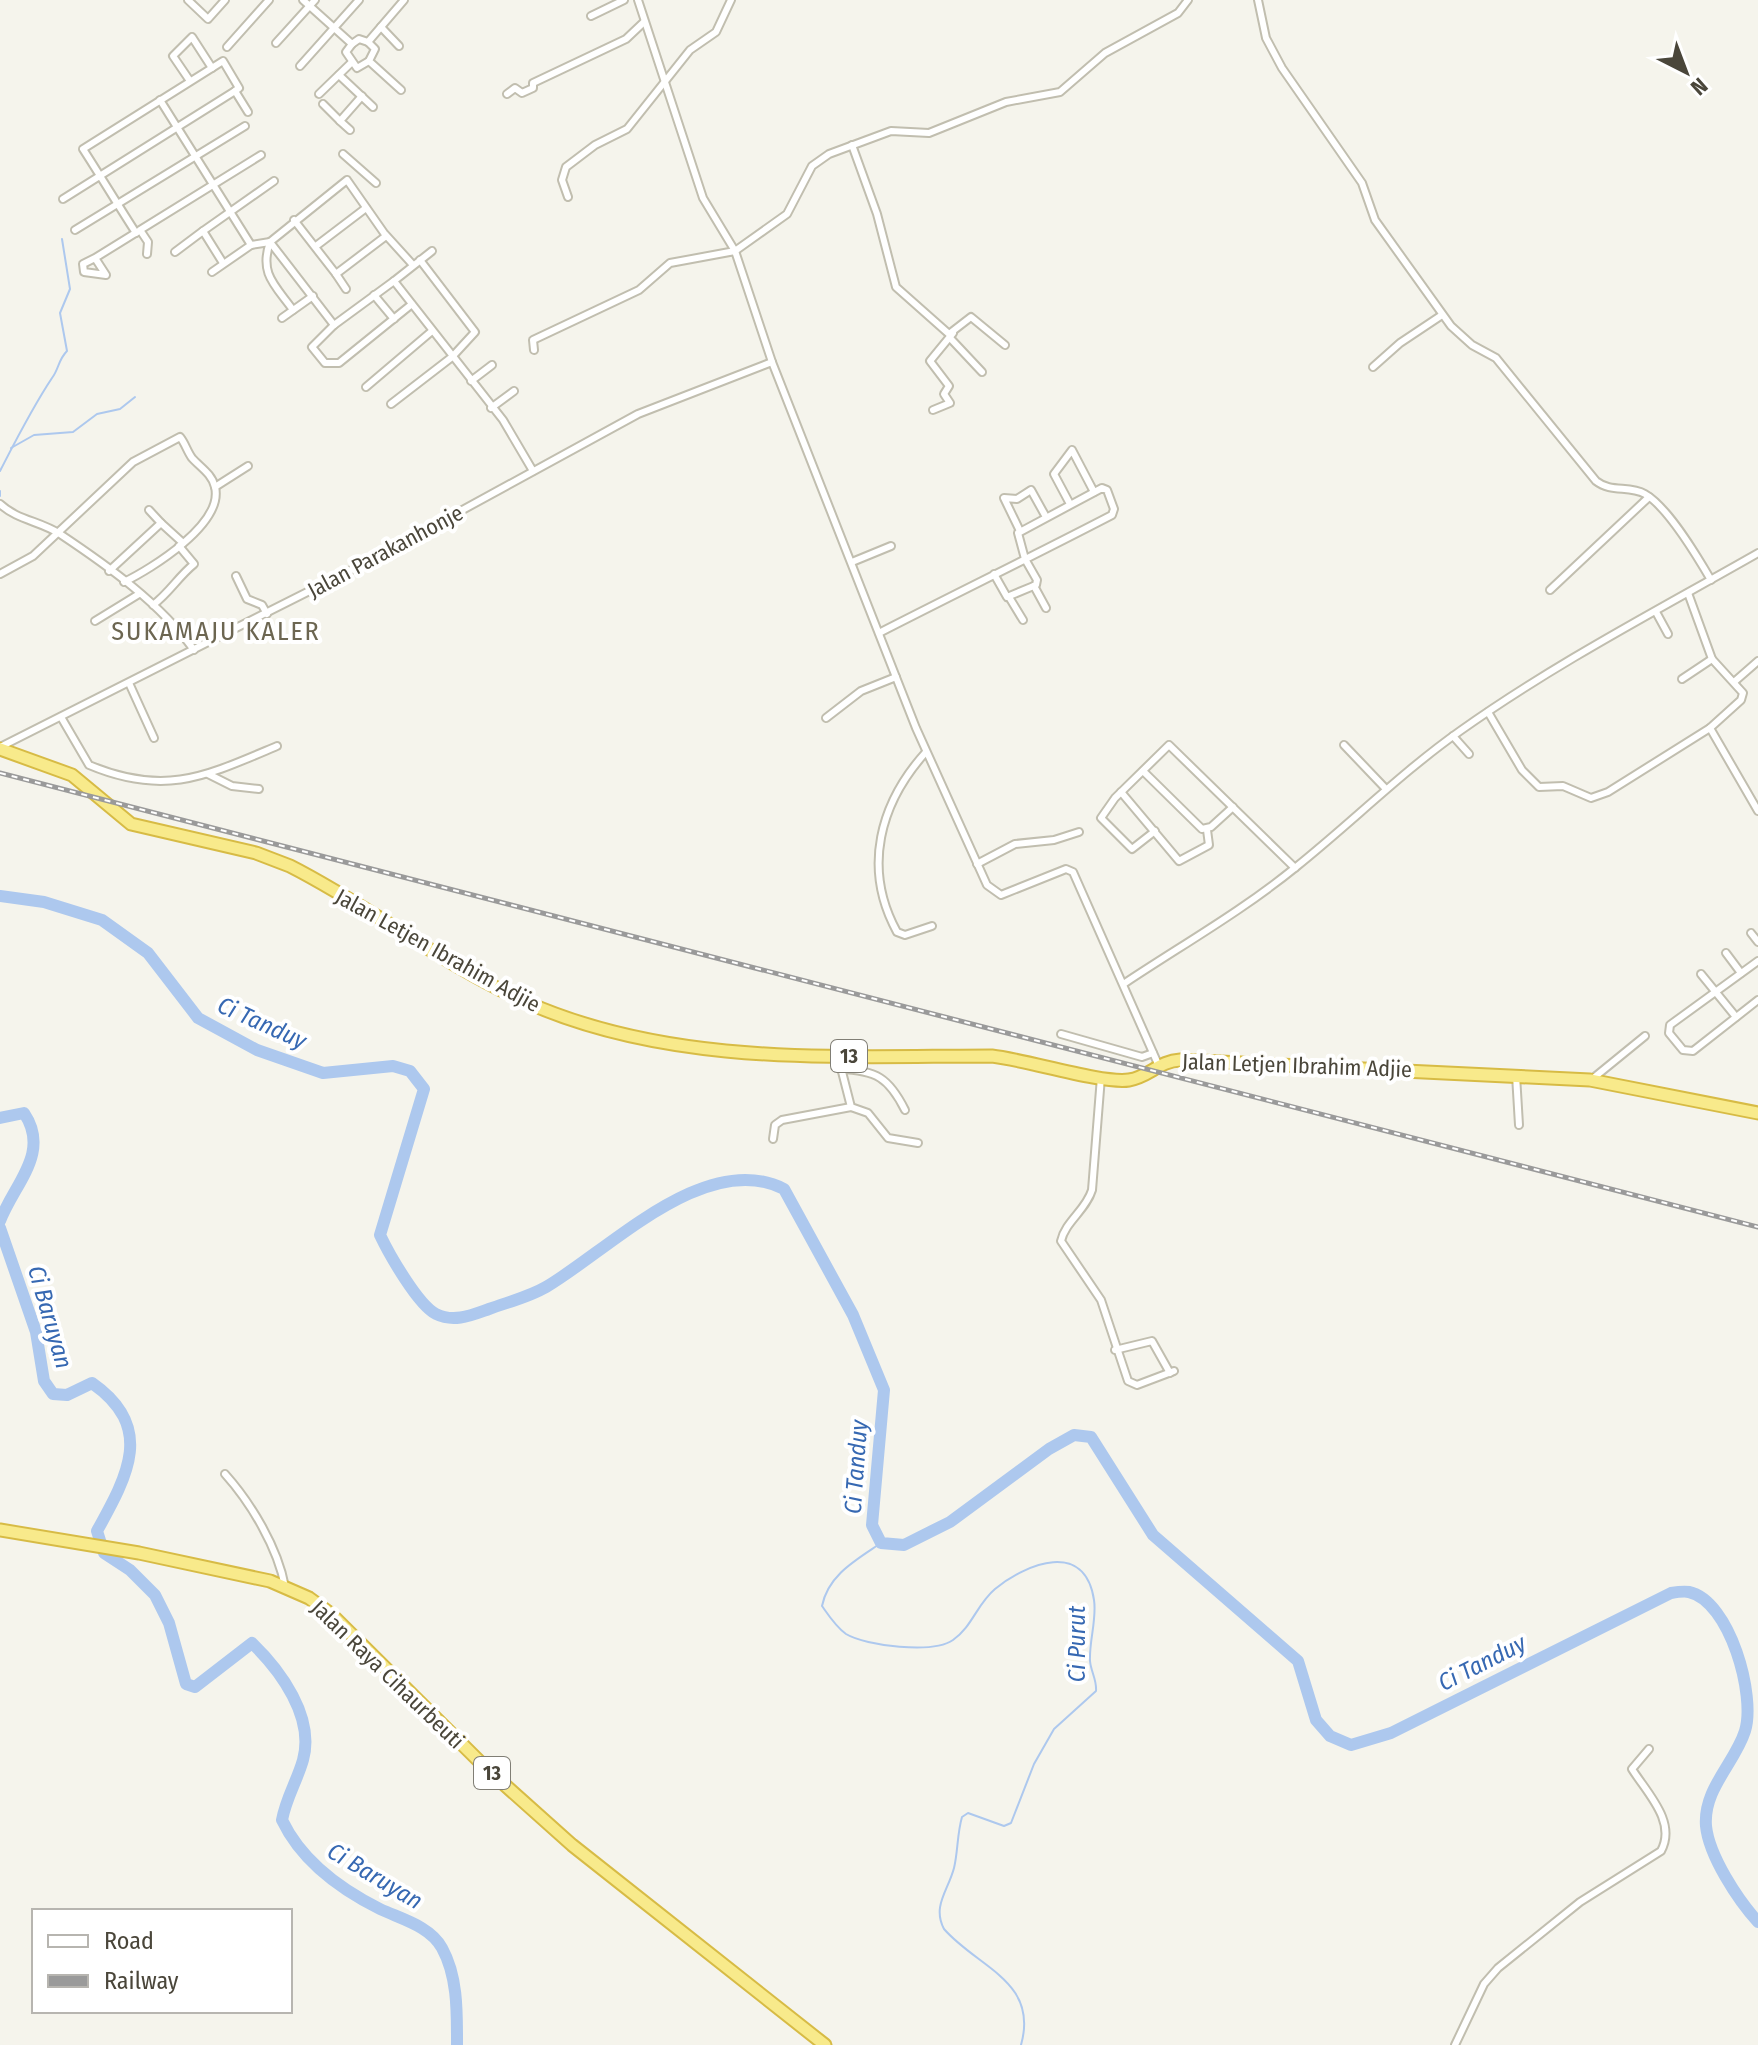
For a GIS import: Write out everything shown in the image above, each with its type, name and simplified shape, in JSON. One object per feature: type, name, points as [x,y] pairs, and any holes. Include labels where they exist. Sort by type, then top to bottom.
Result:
[{"type":"highway","name":"Jalan Letjen Ibrahim Adjie","points":[[0,748],[72,775],[131,824],[256,853],[290,866],[492,985],[557,1015],[608,1031],[663,1043],[753,1054],[992,1056],[1025,1059],[1101,1077],[1128,1080],[1143,1076],[1156,1059],[1516,1075],[1591,1080],[1758,1113]]},
{"type":"highway","name":"Jalan Raya Cihaurbeuti","points":[[0,1530],[139,1553],[285,1587],[321,1605],[487,1769],[572,1845],[825,2045]]},
{"type":"street","points":[[188,0],[208,19],[225,0]]},
{"type":"street","points":[[227,47],[269,0]]},
{"type":"street","points":[[303,0],[312,3],[352,44]]},
{"type":"street","points":[[300,66],[359,0]]},
{"type":"street","points":[[368,42],[404,0]]},
{"type":"street","points":[[591,16],[624,0]]},
{"type":"street","points":[[638,0],[703,198],[735,251],[772,362],[896,677],[926,752],[987,885],[1001,895],[1066,869],[1073,872],[1125,983],[1156,1059]]},
{"type":"street","points":[[568,197],[562,176],[566,167],[595,145],[625,131],[690,50],[716,32],[731,0]]},
{"type":"street","points":[[533,346],[571,319],[639,290],[670,263],[735,251],[793,208],[806,177],[819,159],[891,131],[929,133],[1006,102],[1060,92],[1105,53],[1178,13],[1188,0]]},
{"type":"street","points":[[1258,0],[1266,38],[1282,68],[1362,183],[1375,220],[1442,315],[1466,340],[1496,358],[1596,481],[1604,487],[1629,489],[1649,497],[1662,509],[1711,580]]},
{"type":"street","points":[[276,43],[312,3]]},
{"type":"street","points":[[507,94],[515,88],[520,93],[533,88],[533,83],[626,39],[644,22]]},
{"type":"street","points":[[381,27],[399,46]]},
{"type":"street","points":[[190,81],[173,56],[192,37],[212,68]]},
{"type":"street","points":[[359,39],[368,42],[375,49],[369,61],[357,68],[346,52],[359,39]]},
{"type":"street","points":[[63,199],[100,175],[239,88],[223,61],[83,149],[100,175],[117,204],[148,242],[147,254]]},
{"type":"street","points":[[369,61],[401,90]]},
{"type":"street","points":[[319,94],[351,63]]},
{"type":"street","points":[[339,75],[373,107]]},
{"type":"street","points":[[235,91],[248,112]]},
{"type":"street","points":[[340,121],[362,96]]},
{"type":"street","points":[[160,100],[251,245]]},
{"type":"street","points":[[323,104],[350,130]]},
{"type":"street","points":[[75,230],[245,126]]},
{"type":"street","points":[[852,145],[877,214],[896,287],[952,336],[982,372]]},
{"type":"street","points":[[343,154],[376,183]]},
{"type":"street","points":[[95,258],[261,155]]},
{"type":"street","points":[[293,310],[266,272],[265,257],[270,242],[360,169]]},
{"type":"street","points":[[347,180],[386,236],[413,265]]},
{"type":"street","points":[[175,252],[274,181]]},
{"type":"street","points":[[316,246],[366,208]]},
{"type":"street","points":[[294,220],[346,289]]},
{"type":"street","points":[[203,231],[223,263]]},
{"type":"street","points":[[336,274],[386,236]]},
{"type":"street","points":[[212,272],[251,245],[270,242]]},
{"type":"street","points":[[270,242],[334,325]]},
{"type":"street","points":[[412,304],[335,365],[325,363],[311,345],[432,251]]},
{"type":"street","points":[[391,404],[452,357],[475,331],[420,260]]},
{"type":"street","points":[[394,281],[491,408],[533,471]]},
{"type":"street","points":[[374,295],[394,319]]},
{"type":"street","points":[[282,318],[313,296]]},
{"type":"street","points":[[1373,367],[1400,343],[1442,315]]},
{"type":"street","points":[[933,410],[950,403],[944,394],[949,386],[930,361],[971,317],[1005,345]]},
{"type":"street","points":[[366,387],[432,331]]},
{"type":"street","name":"Jalan Parakanhonje","points":[[0,748],[267,614],[638,414],[772,362]]},
{"type":"street","points":[[471,381],[492,365]]},
{"type":"street","points":[[491,408],[514,391]]},
{"type":"street","points":[[0,574],[33,556],[109,481],[176,436],[183,439],[190,455],[215,487]]},
{"type":"street","points":[[1070,504],[1054,474],[1072,450],[1094,492]]},
{"type":"street","points":[[124,582],[158,566],[207,516],[215,487],[248,466]]},
{"type":"street","points":[[1020,531],[1004,498],[1017,499],[1031,490],[1046,517]]},
{"type":"street","points":[[879,633],[994,574],[1025,559],[1112,515],[1114,509],[1107,490],[1094,492],[1020,531],[1018,537],[1025,559],[1037,580],[1034,586],[1009,597]]},
{"type":"street","points":[[1550,590],[1649,497]]},
{"type":"street","points":[[0,504],[11,514],[58,533],[124,582],[153,605],[194,650]]},
{"type":"street","points":[[149,510],[198,562],[178,578],[175,588],[153,605]]},
{"type":"street","points":[[109,571],[161,523]]},
{"type":"street","points":[[852,562],[891,546]]},
{"type":"street","points":[[1125,983],[1228,918],[1295,868],[1385,788],[1488,712],[1758,553]]},
{"type":"street","points":[[994,574],[1023,620]]},
{"type":"street","points":[[236,576],[247,599],[262,605],[267,614]]},
{"type":"street","points":[[1034,586],[1046,608]]},
{"type":"street","points":[[1488,712],[1530,780],[1542,789],[1563,786],[1591,798],[1608,792],[1710,728],[1743,697],[1734,682],[1712,659],[1688,593]]},
{"type":"street","points":[[95,621],[139,594]]},
{"type":"street","points":[[1656,612],[1668,634]]},
{"type":"street","points":[[1682,679],[1712,659]]},
{"type":"street","points":[[1734,682],[1758,661]]},
{"type":"street","points":[[826,718],[861,691],[896,677]]},
{"type":"street","points":[[129,683],[154,738]]},
{"type":"street","points":[[61,717],[81,756],[95,767],[151,784],[208,774],[277,746]]},
{"type":"street","points":[[1710,728],[1758,811]]},
{"type":"street","points":[[1453,736],[1469,754]]},
{"type":"street","points":[[1155,831],[1132,849],[1101,818],[1121,792],[1169,745],[1295,868]]},
{"type":"street","points":[[1344,745],[1385,788]]},
{"type":"street","points":[[926,752],[896,790],[878,858],[882,888],[897,932],[905,935],[932,926]]},
{"type":"street","points":[[1143,771],[1202,829],[1207,830]]},
{"type":"street","points":[[208,774],[232,786],[259,789]]},
{"type":"street","points":[[1121,792],[1181,862],[1209,845],[1207,830]]},
{"type":"street","points":[[1207,830],[1233,807]]},
{"type":"street","points":[[977,864],[1015,844],[1054,840],[1079,832]]},
{"type":"street","points":[[1751,933],[1758,942]]},
{"type":"street","points":[[1726,953],[1741,973]]},
{"type":"street","points":[[1758,961],[1668,1027],[1683,1050],[1698,1048],[1756,1002],[1758,1012]]},
{"type":"street","points":[[1701,974],[1736,1017]]},
{"type":"street","points":[[1061,1034],[1156,1059]]},
{"type":"street","points":[[1591,1080],[1645,1036]]},
{"type":"street","points":[[838,1056],[851,1107]]},
{"type":"street","points":[[840,1069],[882,1075],[905,1110]]},
{"type":"street","points":[[1516,1075],[1519,1125]]},
{"type":"street","points":[[1101,1077],[1092,1190],[1088,1202],[1063,1232],[1061,1241],[1101,1300],[1115,1350],[1124,1377],[1131,1384],[1172,1372],[1152,1341],[1115,1350]]},
{"type":"street","points":[[773,1139],[775,1125],[782,1120],[851,1107],[868,1113],[888,1138],[918,1143]]},
{"type":"street","points":[[225,1474],[239,1489],[257,1521],[281,1568],[285,1587]]},
{"type":"street","points":[[1455,2045],[1484,1984],[1498,1968],[1580,1902],[1661,1851],[1667,1838],[1666,1822],[1632,1769],[1649,1749]]},
{"type":"waterway","points":[[0,471],[67,351],[60,313],[70,289],[62,239]]},
{"type":"waterway","points":[[11,448],[34,435],[73,432],[97,414],[120,409],[135,397]]},
{"type":"waterway","points":[[0,491],[0,496]]},
{"type":"waterway","name":"Ci Tanduy","points":[[0,896],[44,902],[102,920],[148,953],[198,1018],[257,1050],[323,1073],[393,1066],[410,1071],[424,1089],[380,1235],[421,1301],[443,1317],[470,1316],[539,1291],[659,1209],[691,1193],[723,1182],[754,1180],[784,1189],[853,1315],[884,1390],[872,1525],[881,1543],[904,1545],[950,1522],[1049,1449],[1074,1435],[1091,1437],[1153,1535],[1298,1661],[1316,1720],[1330,1736],[1351,1745],[1391,1733],[1671,1593],[1689,1592],[1704,1599],[1728,1631],[1747,1696],[1745,1731],[1709,1800],[1706,1813],[1708,1838],[1726,1877],[1758,1922]]},
{"type":"waterway","name":"Ci Baruyan","points":[[0,1118],[24,1113],[34,1142],[27,1168],[0,1221]]},
{"type":"waterway","name":"Ci Baruyan","points":[[0,1228],[36,1332],[44,1381],[53,1394],[67,1395],[92,1383],[112,1400],[124,1417],[130,1452],[126,1471],[97,1531],[104,1553],[130,1570],[155,1595],[169,1623],[186,1684],[195,1687],[252,1643],[284,1681],[300,1711],[305,1744],[303,1760],[282,1820],[300,1848],[336,1883],[380,1909],[423,1929],[437,1940],[454,1983],[457,2045]]},
{"type":"waterway","name":"Ci Purut","points":[[881,1543],[837,1577],[830,1585],[822,1606],[842,1631],[868,1642],[900,1647],[931,1647],[953,1640],[995,1589],[1023,1571],[1053,1562],[1067,1563],[1079,1569],[1088,1581],[1094,1600],[1090,1661],[1096,1691],[1054,1729],[1034,1764],[1011,1823],[1004,1826],[968,1813],[962,1817],[954,1868],[940,1906],[944,1929],[1014,1990],[1024,2023],[1021,2045]]},
{"type":"railway","points":[[0,773],[1758,1227]]},
{"type":"district","name":"SUKAMAJU KALER","points":[[216,631]]}]
